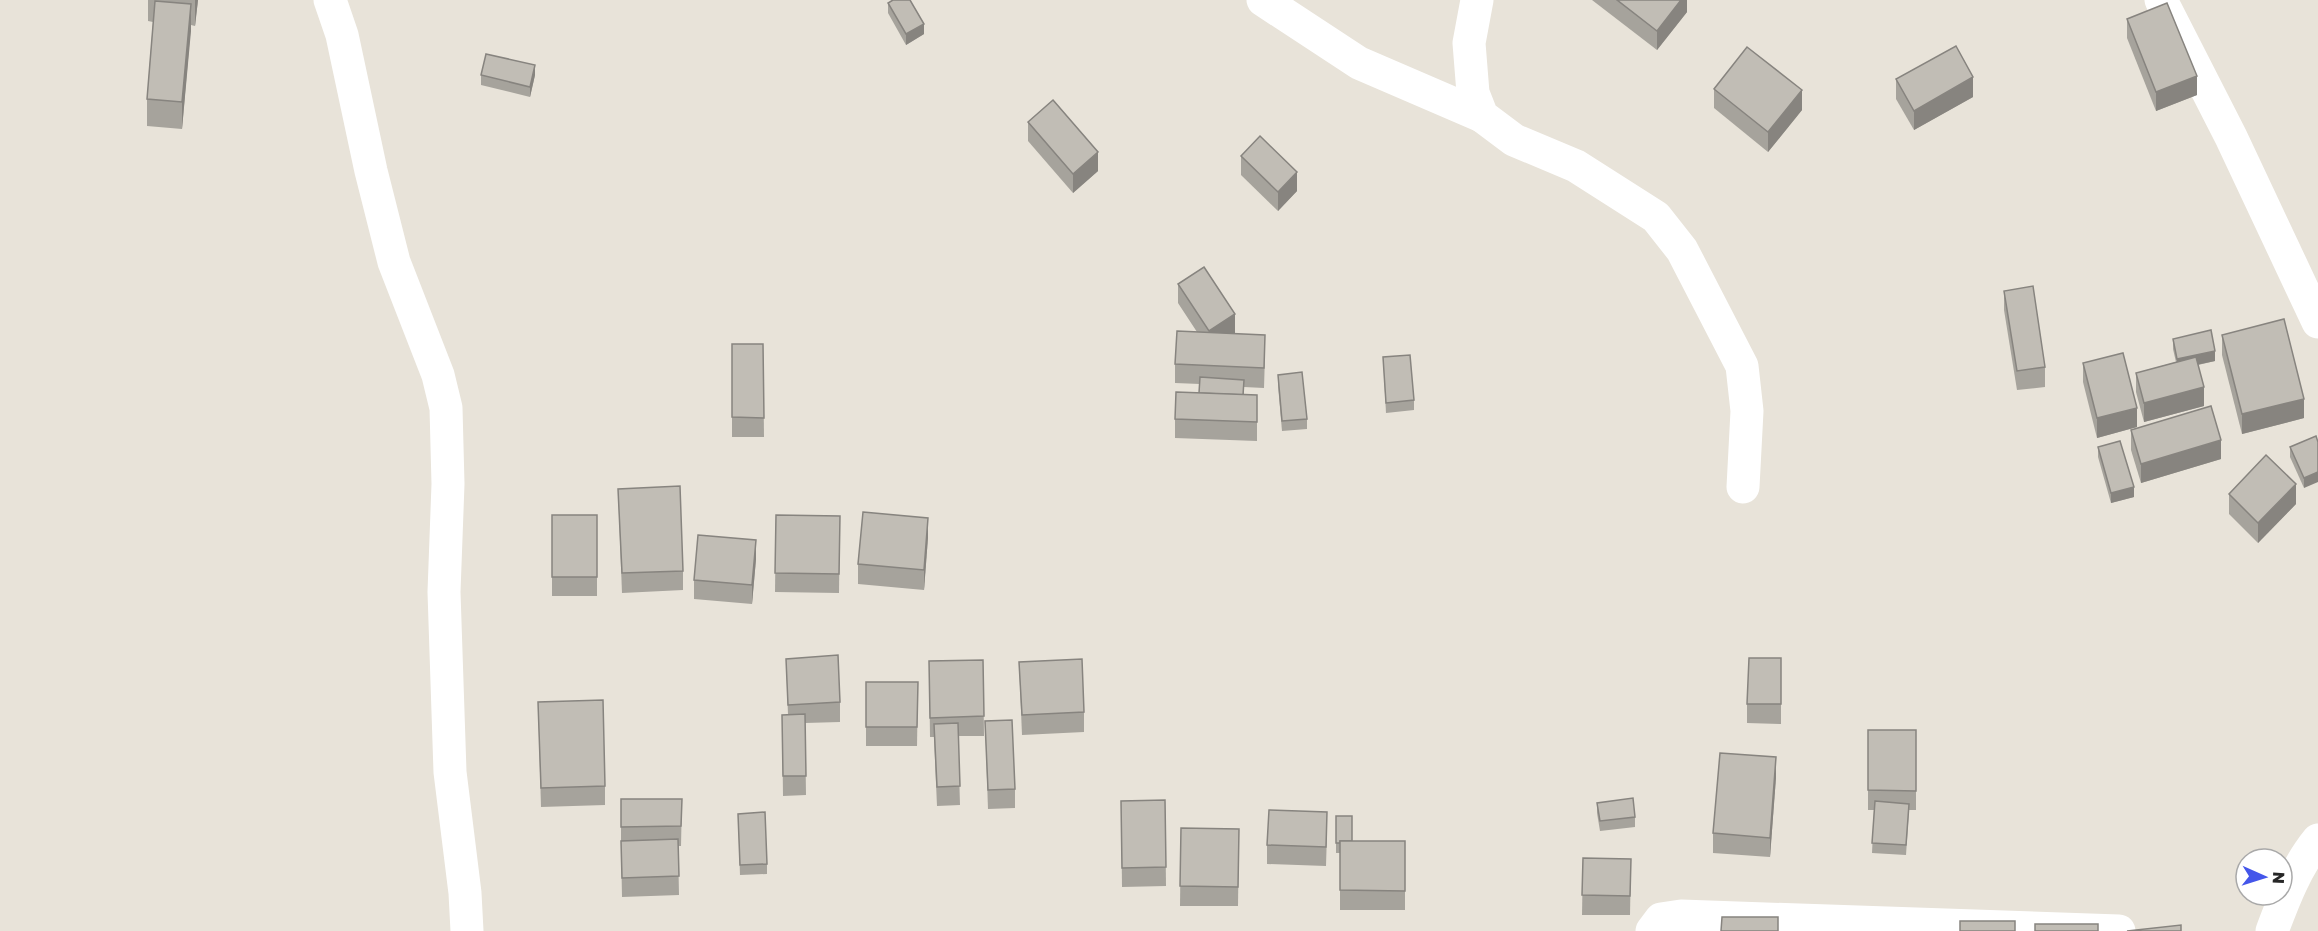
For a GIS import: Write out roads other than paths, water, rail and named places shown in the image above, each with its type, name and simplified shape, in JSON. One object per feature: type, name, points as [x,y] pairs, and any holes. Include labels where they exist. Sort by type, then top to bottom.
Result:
[{"type":"street","points":[[330,0],[342,35],[371,171],[394,262],[438,375],[446,408],[448,484],[444,592],[450,772],[465,893],[467,931]]},
{"type":"street","points":[[1263,0],[1359,63],[1482,116],[1514,140],[1576,166],[1656,217],[1682,250],[1742,366],[1747,411],[1743,487]]},
{"type":"street","points":[[1477,0],[1469,43],[1473,93],[1482,116]]},
{"type":"street","points":[[2161,0],[2231,137],[2318,322]]},
{"type":"street","points":[[2272,931],[2285,897],[2306,855],[2318,840]]},
{"type":"street","points":[[1652,931],[1661,919],[1681,916],[2119,931]]}]
